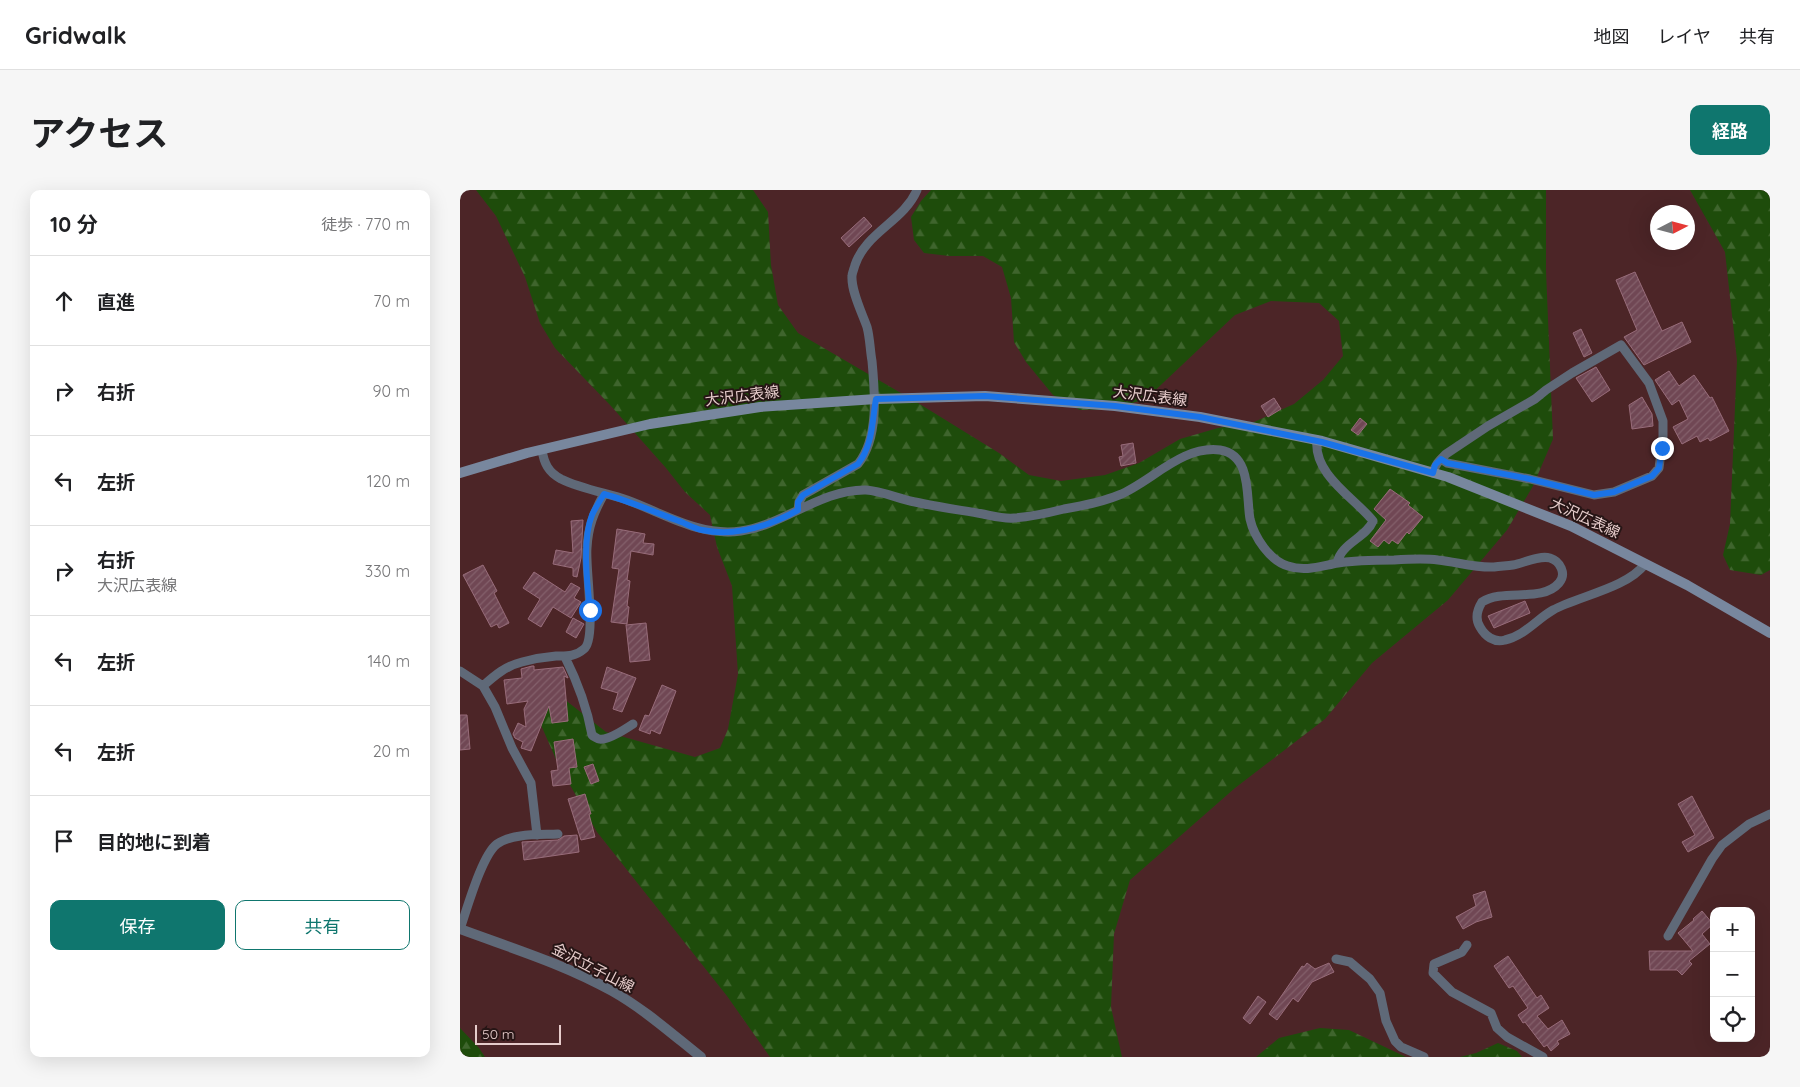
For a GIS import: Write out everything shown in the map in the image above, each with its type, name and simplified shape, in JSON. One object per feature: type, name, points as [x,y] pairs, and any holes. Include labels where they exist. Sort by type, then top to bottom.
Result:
[{"type":"main road","name":"大沢広表線","points":[[460,474],[542,450],[650,424],[760,407],[876,399],[985,396],[1115,406],[1200,417],[1318,440],[1448,477],[1571,526],[1688,585],[1770,633]]},
{"type":"street","points":[[798,510],[798,502],[803,495],[858,464],[864,456],[871,435],[876,399],[869,339],[852,275],[856,262],[866,244],[908,206],[917,190]]},
{"type":"street","points":[[1433,473],[1435,465],[1441,459],[1488,426],[1535,399],[1572,373],[1621,344],[1649,383],[1664,421],[1659,468],[1656,472],[1652,476],[1630,486],[1609,493],[1594,495],[1530,479],[1447,463],[1441,459]]},
{"type":"street","points":[[1318,440],[1317,452],[1330,477],[1373,521],[1370,526],[1343,550],[1337,563]]},
{"type":"street","points":[[542,450],[545,466],[560,478],[627,500],[701,530],[726,533],[745,531],[787,516],[838,494],[856,490],[871,490],[915,502],[1012,519],[1062,510],[1116,496],[1138,486],[1175,460],[1188,454],[1219,450],[1227,452],[1236,458],[1243,470],[1248,490],[1250,520],[1255,533],[1272,557],[1284,565],[1297,569],[1368,560],[1419,558],[1481,567],[1513,565],[1544,557],[1552,558],[1558,562],[1562,575],[1560,582],[1548,590],[1492,597],[1482,602],[1477,612],[1478,623],[1486,636],[1499,641],[1516,636],[1564,604],[1592,595],[1623,581],[1645,564]]},
{"type":"street","points":[[483,686],[504,668],[520,662],[558,656],[565,658],[587,647],[591,625],[587,548],[592,516],[604,494]]},
{"type":"street","points":[[565,658],[577,681],[588,711],[592,735],[599,739],[604,739],[633,724]]},
{"type":"street","points":[[460,671],[483,686],[496,707],[512,748],[531,783],[537,835]]},
{"type":"street","points":[[1668,936],[1712,858],[1722,845],[1749,824],[1770,814]]},
{"type":"street","points":[[460,929],[484,861],[496,844],[519,836],[558,834]]},
{"type":"street","name":"金沢立子山線","points":[[460,929],[561,966],[613,992],[644,1013],[700,1057]]},
{"type":"street","points":[[1468,945],[1462,952],[1434,964],[1433,973],[1452,992],[1491,1013],[1495,1018],[1498,1028],[1507,1037],[1543,1057]]},
{"type":"street","points":[[1336,959],[1350,962],[1370,979],[1380,994],[1386,1021],[1395,1041],[1401,1047],[1424,1057]]},
{"type":"green space","points":[[476,190],[753,190],[768,212],[771,265],[778,305],[798,333],[918,403],[999,453],[1029,475],[1061,481],[1105,475],[1139,463],[1180,439],[1218,428],[1254,422],[1294,404],[1323,380],[1343,356],[1339,321],[1319,303],[1271,301],[1235,315],[1146,399],[1112,409],[1080,410],[1053,395],[1026,362],[1014,342],[1011,298],[1002,267],[983,256],[949,256],[924,253],[914,240],[911,217],[931,190],[1546,190],[1546,271],[1553,439],[1533,486],[1507,530],[1448,600],[1372,663],[1325,719],[1235,788],[1130,880],[1114,934],[1111,1007],[1122,1057],[770,1057],[727,996],[597,832],[559,766],[541,725],[536,702],[564,699],[606,732],[695,757],[720,748],[728,729],[738,674],[732,586],[717,547],[710,515],[685,492],[611,406],[555,348],[540,323],[525,277],[496,216]]},
{"type":"green space","points":[[1690,190],[1770,190],[1770,570],[1761,575],[1730,570],[1723,555],[1730,524],[1737,360],[1725,252]]},
{"type":"green space","points":[[460,1028],[479,1048],[485,1057],[460,1057]]},
{"type":"green space","points":[[1320,1028],[1349,1030],[1406,1057],[1256,1057],[1279,1038]]},
{"type":"green space","points":[[1498,1043],[1517,1051],[1522,1057],[1460,1057],[1476,1053]]},
{"type":"building","points":[[864,217],[872,226],[849,247],[841,238]]},
{"type":"building","points":[[1635,272],[1662,331],[1682,322],[1691,342],[1644,365],[1624,337],[1637,330],[1616,280]]},
{"type":"building","points":[[1581,329],[1592,353],[1584,357],[1573,333]]},
{"type":"building","points":[[1596,367],[1610,390],[1592,402],[1576,378]]},
{"type":"building","points":[[1669,371],[1679,386],[1694,375],[1710,398],[1712,397],[1729,431],[1710,441],[1708,438],[1700,442],[1697,436],[1682,444],[1673,427],[1688,419],[1679,400],[1672,405],[1655,380]]},
{"type":"building","points":[[1642,397],[1652,414],[1653,426],[1632,429],[1629,405]]},
{"type":"building","points":[[1274,398],[1281,409],[1268,417],[1261,406]]},
{"type":"building","points":[[1360,418],[1367,424],[1358,435],[1351,430]]},
{"type":"building","points":[[1133,443],[1136,463],[1121,466],[1119,457],[1123,456],[1121,445]]},
{"type":"building","points":[[1390,489],[1410,503],[1408,505],[1423,517],[1409,534],[1407,532],[1398,544],[1392,540],[1389,544],[1384,540],[1378,547],[1370,541],[1386,520],[1374,509]]},
{"type":"building","points":[[583,520],[581,558],[577,577],[573,576],[573,568],[553,564],[556,550],[573,553],[571,521]]},
{"type":"building","points":[[617,529],[645,534],[643,543],[654,544],[653,555],[631,551],[627,580],[630,581],[627,624],[611,622],[619,569],[612,568]]},
{"type":"building","points":[[483,565],[497,591],[494,593],[509,623],[499,628],[497,624],[491,627],[463,575]]},
{"type":"building","points":[[534,572],[565,592],[571,583],[580,588],[574,598],[581,602],[571,618],[553,607],[541,627],[528,619],[540,599],[523,588]]},
{"type":"building","points":[[1525,601],[1530,613],[1494,628],[1488,616]]},
{"type":"building","points":[[573,618],[584,624],[576,638],[566,632]]},
{"type":"building","points":[[646,623],[650,660],[630,662],[626,625]]},
{"type":"building","points":[[534,666],[534,670],[563,667],[568,678],[564,676],[568,721],[552,723],[549,706],[531,751],[521,748],[523,742],[515,738],[513,734],[518,723],[526,727],[524,709],[528,701],[507,704],[504,680],[522,678],[521,669]]},
{"type":"building","points":[[607,667],[636,678],[622,712],[613,709],[618,693],[601,688]]},
{"type":"building","points":[[662,685],[676,691],[660,734],[651,730],[650,734],[639,730],[645,715],[649,716]]},
{"type":"building","points":[[460,715],[467,715],[470,749],[460,750]]},
{"type":"building","points":[[573,739],[577,767],[569,768],[571,784],[553,786],[551,771],[558,770],[554,742]]},
{"type":"building","points":[[593,764],[599,781],[591,784],[584,767]]},
{"type":"building","points":[[585,794],[595,837],[581,840],[568,799]]},
{"type":"building","points":[[1692,796],[1714,838],[1688,852],[1682,842],[1695,835],[1678,804]]},
{"type":"building","points":[[577,835],[579,852],[524,860],[522,842],[558,840],[564,836]]},
{"type":"building","points":[[1485,891],[1492,917],[1463,929],[1456,917],[1476,906],[1473,895]]},
{"type":"building","points":[[1702,911],[1710,920],[1710,927],[1702,934],[1710,944],[1689,961],[1692,964],[1682,975],[1677,970],[1650,970],[1649,951],[1693,951],[1678,933]]},
{"type":"building","points":[[1508,956],[1537,998],[1541,995],[1549,1008],[1537,1016],[1548,1029],[1562,1020],[1570,1034],[1557,1041],[1559,1044],[1551,1051],[1547,1045],[1544,1047],[1525,1022],[1523,1023],[1518,1015],[1528,1008],[1513,986],[1509,988],[1494,966]]},
{"type":"building","points":[[1307,963],[1315,969],[1329,963],[1334,972],[1312,982],[1298,1002],[1293,998],[1277,1020],[1269,1014],[1302,966],[1304,967]]},
{"type":"building","points":[[1258,996],[1266,1002],[1250,1024],[1243,1018]]},
{"type":"route","points":[[590,610],[587,548],[592,516],[604,494],[627,500],[701,530],[726,533],[745,531],[787,516],[798,510],[798,502],[803,495],[858,464],[869,445],[876,399],[985,396],[1115,406],[1200,417],[1322,442],[1433,473],[1435,465],[1441,459],[1447,463],[1530,479],[1594,495],[1614,492],[1652,476],[1659,468],[1662,448]]}]
